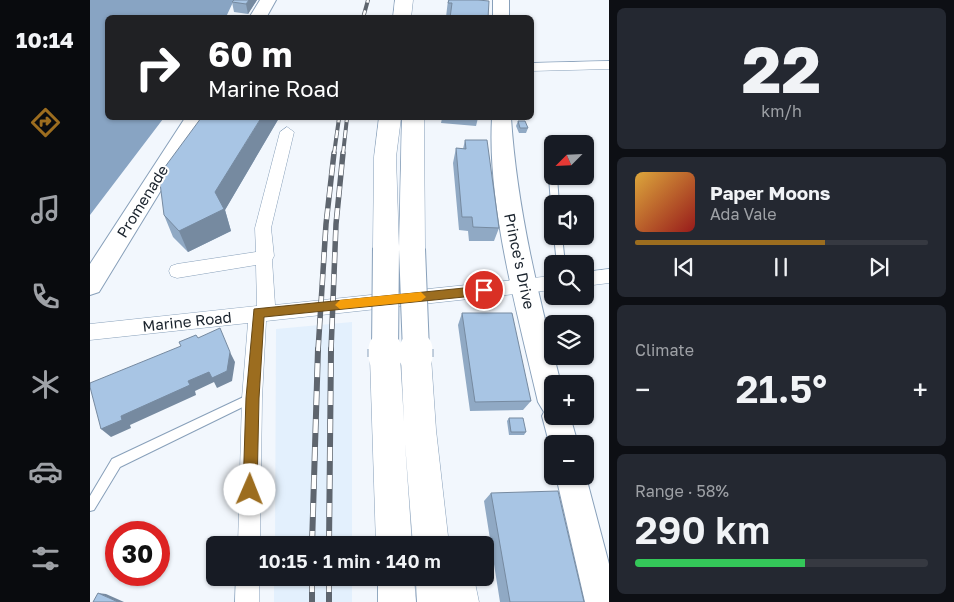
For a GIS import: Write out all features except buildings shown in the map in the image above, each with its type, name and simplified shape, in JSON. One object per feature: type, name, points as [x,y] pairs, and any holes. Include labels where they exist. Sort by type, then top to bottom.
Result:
[{"type":"highway","points":[[402,15],[404,0]]},
{"type":"highway","points":[[390,120],[385,157],[399,248]]},
{"type":"highway","points":[[394,536],[401,357],[399,248],[413,120]]},
{"type":"highway","points":[[401,357],[448,536]]},
{"type":"highway","points":[[420,430],[430,536]]},
{"type":"highway","points":[[396,586],[397,602]]},
{"type":"highway","points":[[435,586],[436,602]]},
{"type":"highway","points":[[457,586],[460,602]]},
{"type":"main road","points":[[259,15],[268,0]]},
{"type":"main road","points":[[501,0],[501,15]]},
{"type":"main road","name":"Promenade","points":[[90,285],[194,120]]},
{"type":"main road","name":"Prince's Drive","points":[[501,120],[504,177],[524,286],[545,375]]},
{"type":"main road","points":[[573,485],[602,602]]},
{"type":"street","points":[[534,68],[609,65]]},
{"type":"street","points":[[249,536],[252,398],[262,312],[266,256],[263,228],[287,132]]},
{"type":"street","points":[[177,271],[242,262],[266,256]]},
{"type":"street","points":[[594,278],[609,276]]},
{"type":"street","name":"Marine Road","points":[[90,332],[262,312],[544,284]]},
{"type":"street","points":[[247,602],[248,586]]},
{"type":"lane","points":[[90,506],[116,463],[252,398]]},
{"type":"shaded area","points":[[352,322],[352,536],[275,536],[276,329]]},
{"type":"shaded area","points":[[274,586],[352,586],[352,602],[274,602]]},
{"type":"water","points":[[90,0],[234,0],[227,15],[105,15],[105,120],[162,120],[90,215]]},
{"type":"railway","points":[[364,15],[368,0]]},
{"type":"railway","points":[[334,154],[339,120]]},
{"type":"railway","points":[[343,154],[347,120]]},
{"type":"railway","points":[[318,351],[326,224],[334,153]]},
{"type":"railway","points":[[331,351],[336,224],[343,153]]},
{"type":"railway","points":[[312,536],[318,349]]},
{"type":"railway","points":[[329,536],[331,349]]},
{"type":"railway","points":[[312,586],[312,602]]},
{"type":"railway","points":[[329,586],[329,602]]},
{"type":"slow traffic","points":[[340,305],[421,297]]},
{"type":"route","points":[[250,490],[252,398],[258,313],[484,290]]}]
